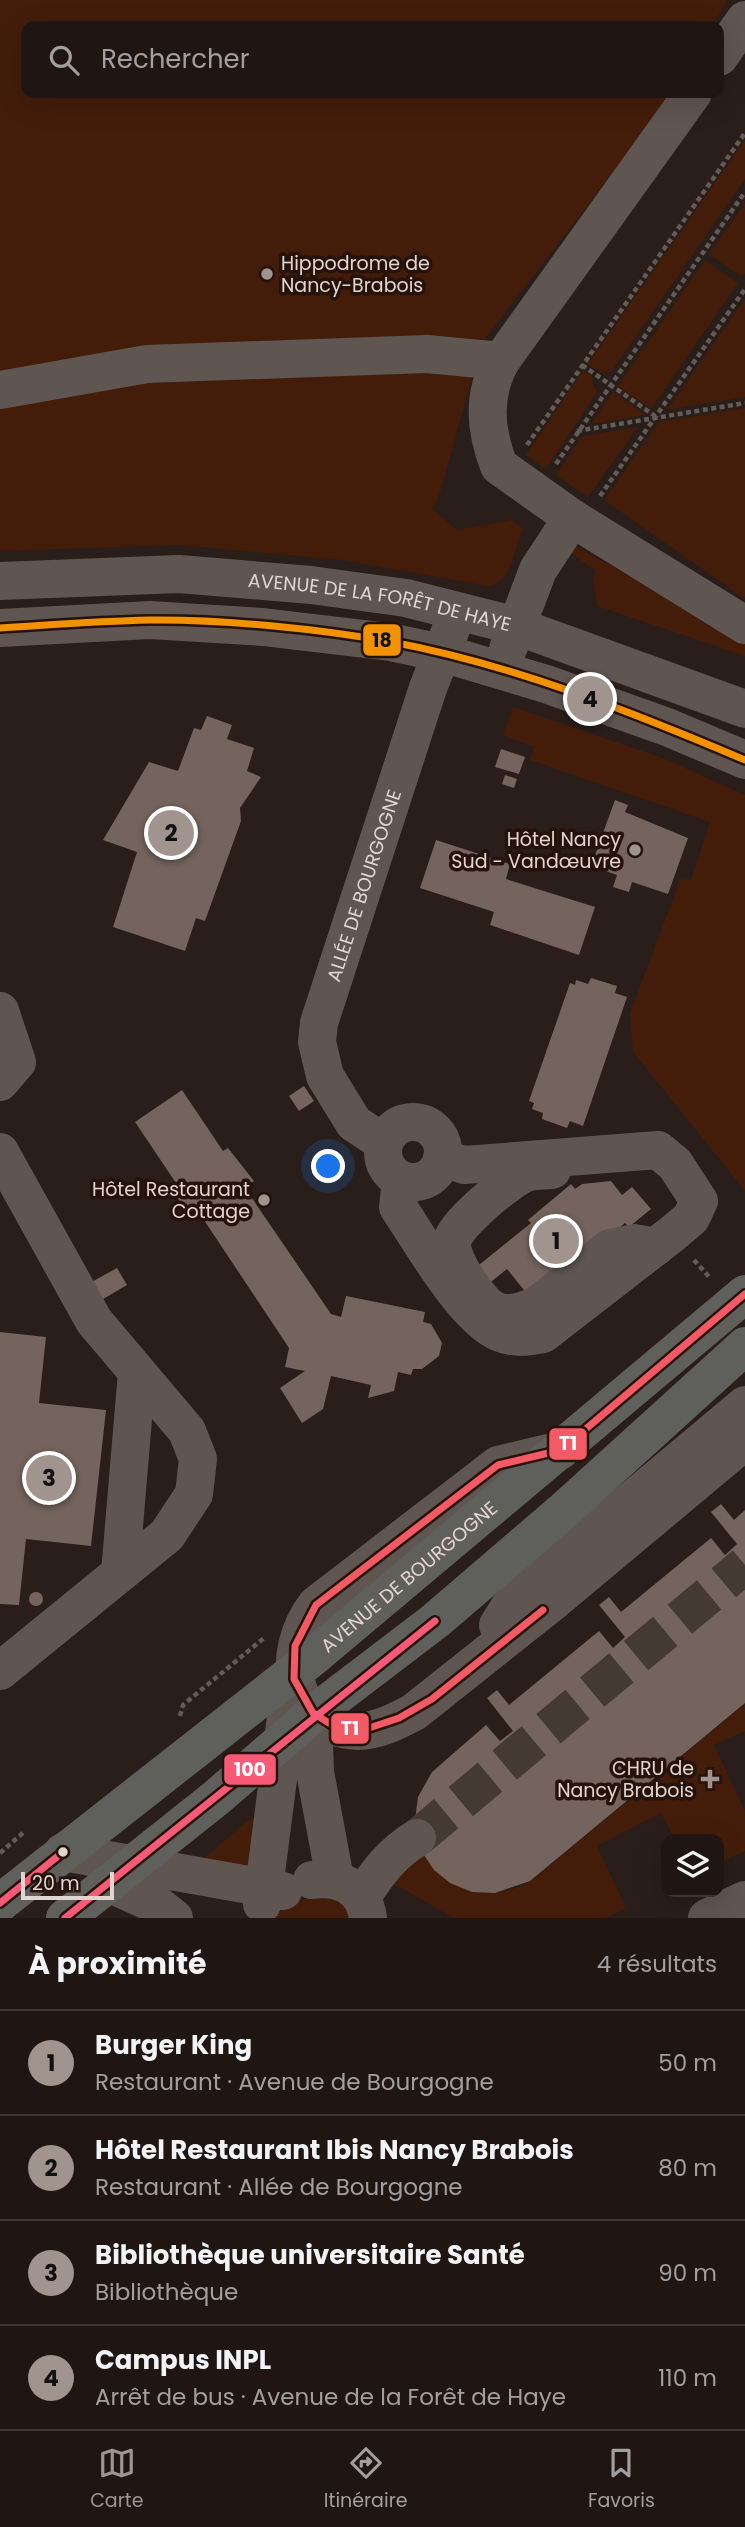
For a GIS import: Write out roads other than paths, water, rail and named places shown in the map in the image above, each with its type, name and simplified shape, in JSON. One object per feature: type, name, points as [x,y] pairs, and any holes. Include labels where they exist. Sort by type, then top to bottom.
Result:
[{"type":"main road","name":"AVENUE DE BOURGOGNE","points":[[0,1903],[293,1674],[561,1450],[729,1288]]},
{"type":"main road","points":[[66,1917],[313,1714],[435,1621],[562,1513],[745,1346]]},
{"type":"street","points":[[724,50],[745,20]]},
{"type":"street","points":[[690,98],[501,360],[489,383],[488,425],[499,467],[577,520],[745,625]]},
{"type":"street","points":[[0,390],[147,364],[427,354],[501,360]]},
{"type":"street","points":[[500,671],[538,570],[577,520]]},
{"type":"street","name":"AVENUE DE LA FORÊT DE HAYE","points":[[0,581],[179,574],[311,585],[406,598],[516,626],[745,709]]},
{"type":"street","name":"ALLÉE DE BOURGOGNE","points":[[384,1143],[354,1123],[325,1076],[317,1042],[318,1023],[428,688],[458,611]]},
{"type":"street","name":"AVENUE DE LA FORÊT DE HAYE","points":[[0,628],[150,620],[390,642],[442,653],[632,714],[745,760]]},
{"type":"street","points":[[0,1012],[17,1062],[0,1082]]},
{"type":"street","points":[[421,1122],[439,1136],[442,1158],[437,1170],[427,1178],[415,1182],[401,1180],[389,1171],[383,1157],[384,1143],[398,1126],[421,1122]]},
{"type":"street","points":[[401,1180],[398,1207],[468,1308],[499,1333],[523,1338],[543,1334],[656,1247],[691,1218],[699,1201],[668,1156],[658,1150],[509,1159],[464,1165],[442,1158]]},
{"type":"street","points":[[0,1152],[94,1321],[187,1432],[198,1459],[194,1494],[167,1535],[0,1671]]},
{"type":"street","points":[[656,1247],[634,1243],[610,1248],[537,1305],[523,1311],[510,1312],[491,1308],[452,1253],[452,1239],[473,1212],[526,1172],[654,1162],[668,1156]]},
{"type":"street","points":[[432,1257],[447,1210],[509,1159]]},
{"type":"street","points":[[120,1573],[137,1372]]},
{"type":"street","points":[[471,1668],[515,1598],[745,1405]]},
{"type":"street","points":[[313,1714],[343,1728],[374,1729],[414,1712],[471,1668],[745,1440]]},
{"type":"street","points":[[293,1674],[296,1686],[313,1714],[315,1772],[355,1898]]},
{"type":"street","points":[[265,1900],[282,1742],[293,1674]]},
{"type":"street","points":[[355,1898],[399,1849],[417,1838]]},
{"type":"street","points":[[63,1852],[120,1874],[265,1900],[301,1882],[355,1898]]},
{"type":"street","points":[[120,1874],[174,1918]]},
{"type":"street","points":[[708,1918],[745,1900]]},
{"type":"tunnel","points":[[417,1838],[745,1565]]},
{"type":"place","name":"Hippodrome de Nancy-Brabois","points":[[267,274]]},
{"type":"place","name":"Campus INPL","points":[[590,699]]},
{"type":"place","name":"Hôtel Restaurant Ibis Nancy Brabois","points":[[171,833]]},
{"type":"place","name":"Hôtel Nancy Sud - Vandœuvre","points":[[635,850]]},
{"type":"place","name":"Hôtel Restaurant Cottage","points":[[264,1200]]},
{"type":"place","name":"Burger King","points":[[556,1241]]},
{"type":"place","name":"Bibliothèque universitaire Santé","points":[[49,1478]]},
{"type":"place","name":"CHRU de Nancy Brabois","points":[[710,1779]]}]
